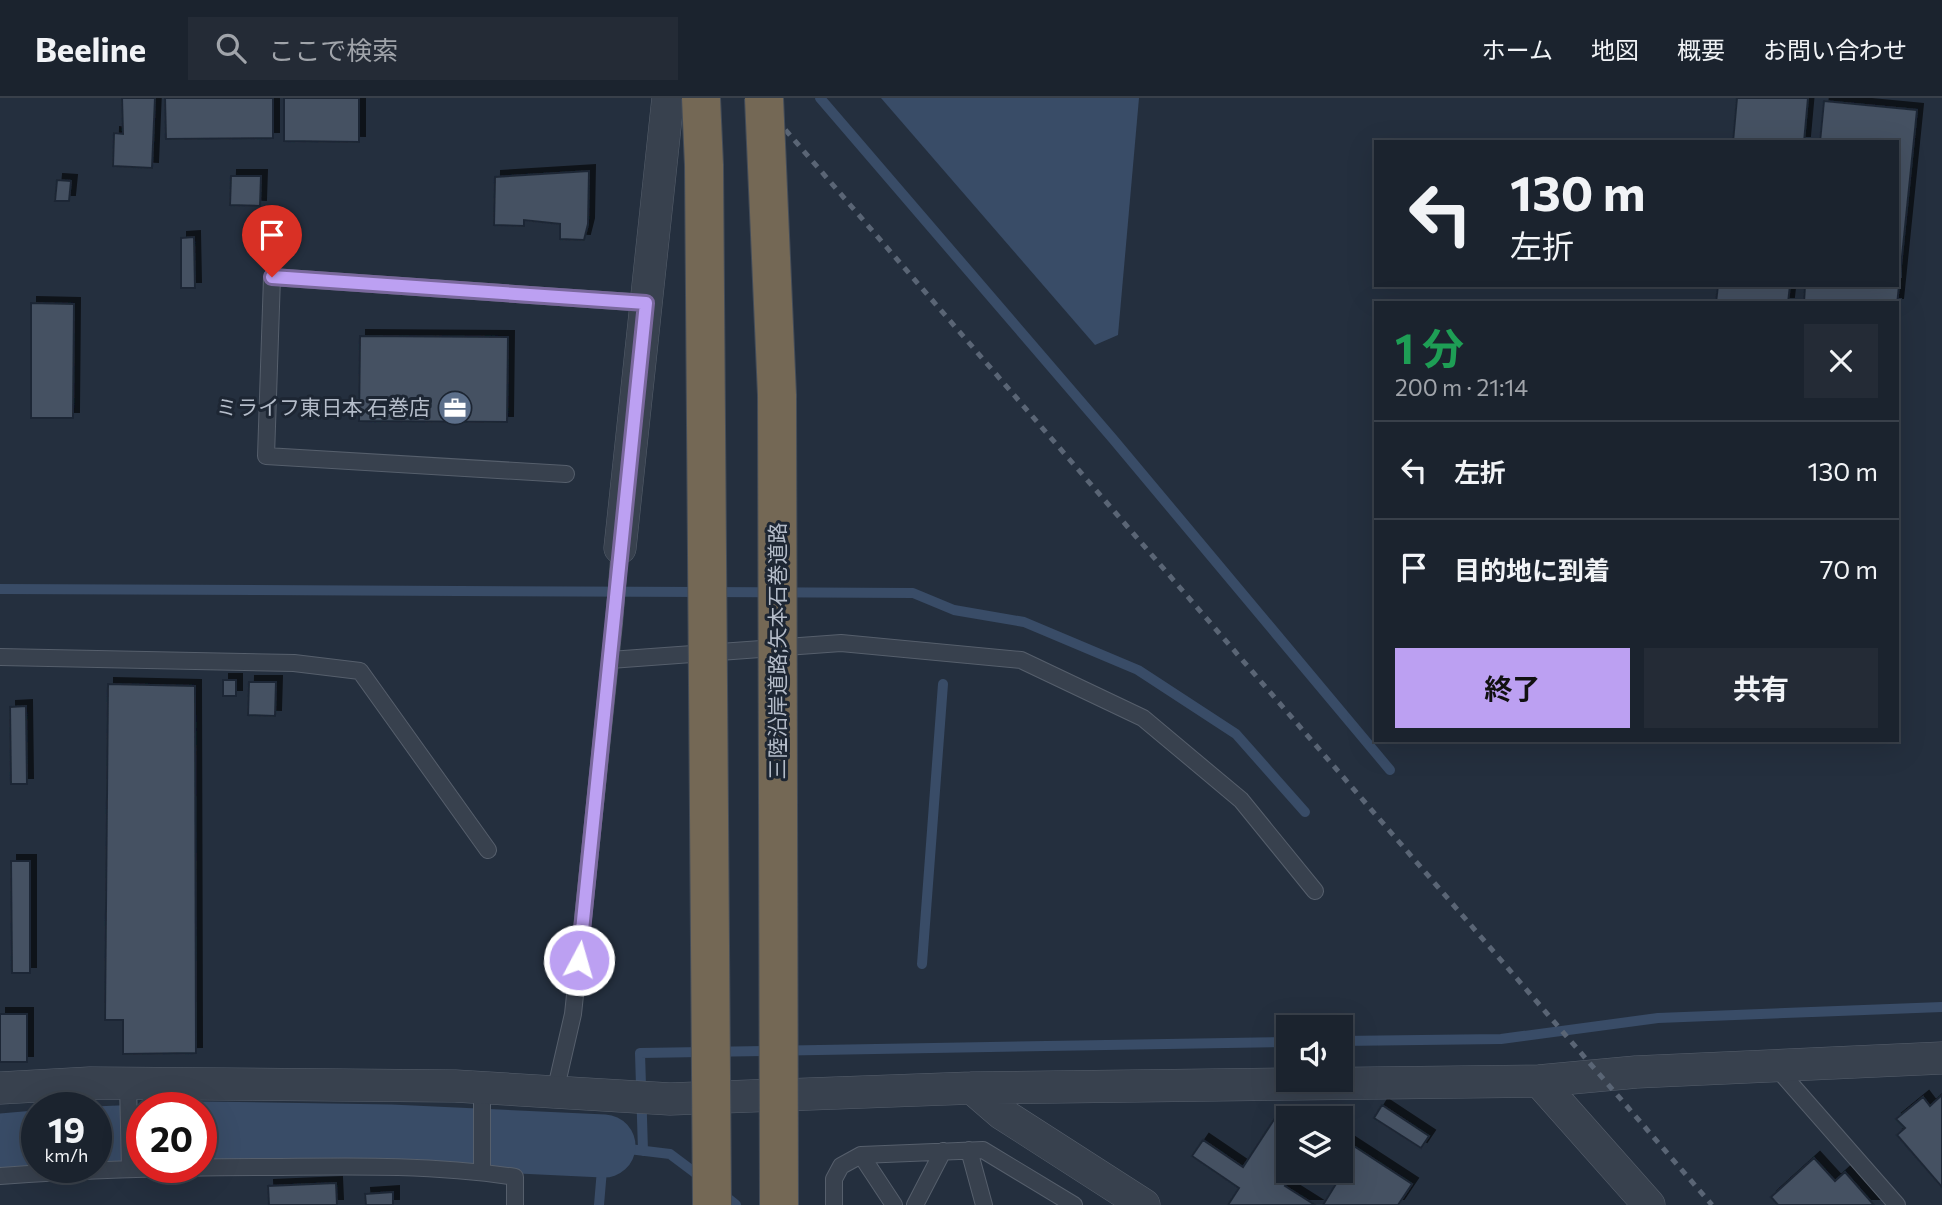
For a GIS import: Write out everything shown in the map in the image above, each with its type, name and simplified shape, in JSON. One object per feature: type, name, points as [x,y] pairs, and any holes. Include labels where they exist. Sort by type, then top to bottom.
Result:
[{"type":"highway","points":[[701,98],[705,179],[712,1205]]},
{"type":"highway","name":"三陸沿岸道路;矢本石巻道路","points":[[764,98],[777,395],[779,1205]]},
{"type":"street","points":[[620,548],[668,98]]},
{"type":"street","points":[[0,1088],[38,1091],[128,1085],[455,1086],[665,1099],[972,1088],[1539,1081],[1636,1072],[1942,1058]]},
{"type":"street","points":[[1539,1081],[1649,1205]]},
{"type":"street","points":[[972,1088],[1001,1113],[1144,1205]]},
{"type":"lane","points":[[566,474],[266,456],[272,277],[646,303]]},
{"type":"lane","points":[[555,1092],[573,1014],[620,548]]},
{"type":"lane","points":[[610,660],[841,643],[1021,660],[1143,718],[1241,800],[1315,891]]},
{"type":"lane","points":[[0,657],[294,663],[360,671],[488,850]]},
{"type":"lane","points":[[1775,1066],[1897,1205]]},
{"type":"lane","points":[[128,1085],[128,1092]]},
{"type":"lane","points":[[482,1089],[482,1172]]},
{"type":"lane","points":[[968,1150],[984,1205]]},
{"type":"lane","points":[[834,1205],[834,1179],[841,1166],[861,1155],[983,1150],[1074,1205]]},
{"type":"lane","points":[[915,1205],[943,1152]]},
{"type":"lane","points":[[861,1155],[894,1205]]},
{"type":"lane","points":[[217,1167],[378,1166],[482,1172],[515,1177],[515,1205]]},
{"type":"lane","points":[[0,1176],[21,1173]]},
{"type":"water","points":[[881,98],[1139,98],[1118,335],[1095,345]]},
{"type":"building","points":[[122,98],[155,98],[152,168],[113,166],[114,133],[123,134]]},
{"type":"building","points":[[165,98],[273,98],[273,138],[166,139]]},
{"type":"building","points":[[284,98],[359,98],[359,142],[284,141]]},
{"type":"building","points":[[1737,98],[1808,98],[1804,140],[1733,140]]},
{"type":"building","points":[[1824,101],[1917,110],[1899,286],[1899,140],[1820,140]]},
{"type":"building","points":[[589,171],[588,224],[584,240],[560,239],[560,224],[524,220],[524,226],[494,225],[495,177]]},
{"type":"building","points":[[231,176],[261,176],[260,206],[230,205]]},
{"type":"building","points":[[57,180],[71,181],[69,201],[55,201]]},
{"type":"building","points":[[194,237],[195,288],[181,288],[181,238]]},
{"type":"building","points":[[1718,287],[1790,287],[1788,301],[1716,301]]},
{"type":"building","points":[[1805,287],[1899,287],[1897,301],[1804,301]]},
{"type":"building","points":[[31,303],[74,304],[73,418],[31,418]]},
{"type":"building","points":[[360,336],[508,337],[507,422],[359,421]]},
{"type":"building","points":[[223,680],[236,680],[236,696],[223,696]]},
{"type":"building","points":[[249,682],[276,682],[275,716],[248,715]]},
{"type":"building","points":[[108,684],[195,686],[196,1053],[123,1054],[123,1020],[105,1020]]},
{"type":"building","points":[[26,706],[27,784],[11,784],[10,707]]},
{"type":"building","points":[[11,861],[30,861],[30,973],[12,973]]},
{"type":"building","points":[[0,1014],[27,1014],[27,1062],[0,1062]]},
{"type":"building","points":[[1942,1095],[1942,1187],[1897,1135],[1905,1128],[1896,1119],[1923,1097],[1930,1106]]},
{"type":"building","points":[[1382,1105],[1429,1136],[1421,1148],[1374,1118]]},
{"type":"building","points":[[1276,1117],[1276,1183],[1287,1183],[1285,1186],[1315,1205],[1228,1205],[1239,1188],[1192,1156],[1203,1140],[1243,1167]]},
{"type":"building","points":[[1353,1145],[1412,1184],[1398,1205],[1323,1205],[1336,1183],[1353,1183]]},
{"type":"building","points":[[1814,1158],[1835,1181],[1845,1172],[1874,1205],[1778,1205],[1771,1197]]},
{"type":"building","points":[[336,1183],[337,1205],[269,1205],[268,1186]]},
{"type":"building","points":[[393,1192],[393,1205],[366,1205],[365,1194]]},
{"type":"waterway","points":[[820,98],[1113,439],[1390,770]]},
{"type":"waterway","points":[[0,589],[913,593],[954,610],[1024,622],[1138,670],[1236,734],[1305,812]]},
{"type":"waterway","points":[[922,964],[943,684]]},
{"type":"waterway","points":[[1353,1041],[1501,1039],[1658,1018],[1942,1007]]},
{"type":"waterway","points":[[643,1151],[640,1053],[1276,1042]]},
{"type":"waterway","points":[[217,1133],[390,1136],[604,1146]]},
{"type":"waterway","points":[[112,1137],[126,1137]]},
{"type":"waterway","points":[[0,1145],[21,1143]]},
{"type":"waterway","points":[[599,1205],[604,1146],[670,1154],[702,1178]]},
{"type":"waterway","points":[[720,1192],[736,1205]]},
{"type":"railway","points":[[758,98],[1712,1205]]},
{"type":"place","name":"ミライフ東日本 石巻店","points":[[455,408]]},
{"type":"route","points":[[272,277],[646,303],[579,960]]}]
